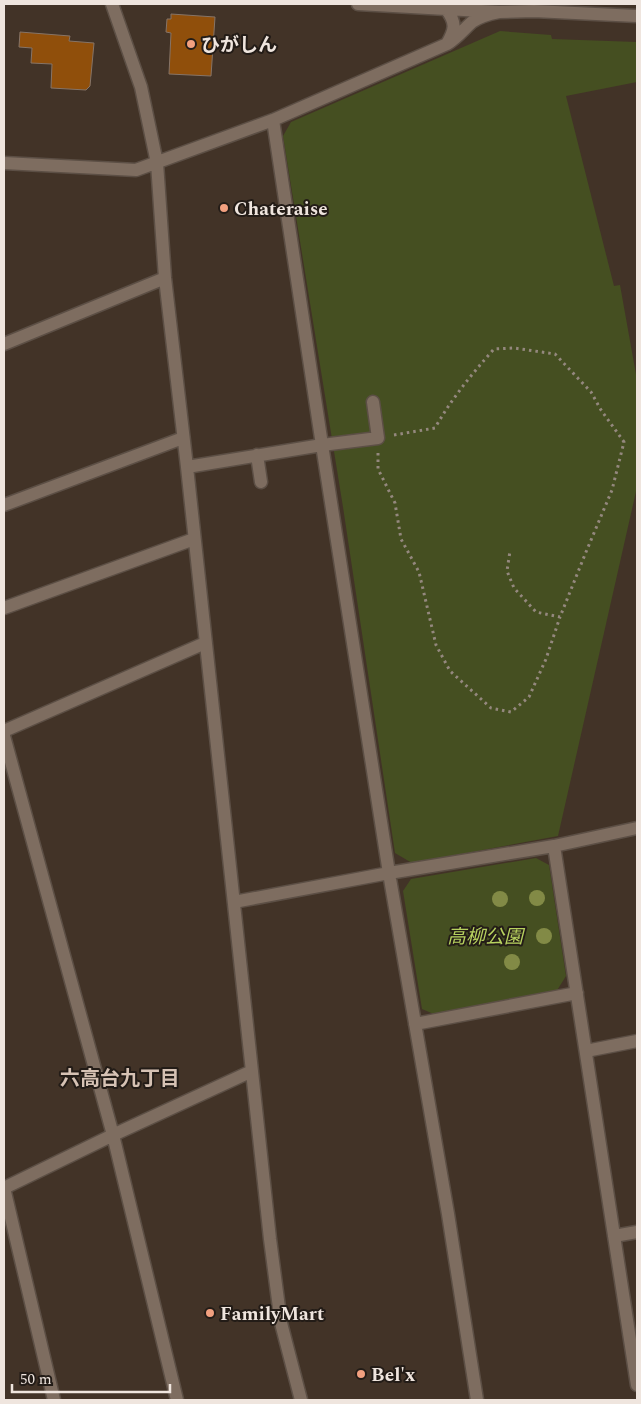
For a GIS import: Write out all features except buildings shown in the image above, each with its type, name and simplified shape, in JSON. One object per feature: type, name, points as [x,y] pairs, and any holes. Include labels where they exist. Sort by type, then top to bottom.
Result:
[{"type":"street","points":[[112,4],[141,86],[157,163],[164,278],[187,467],[270,1239],[281,1323],[301,1400]]},
{"type":"street","points":[[358,4],[498,12]]},
{"type":"street","points":[[519,4],[637,16]]},
{"type":"street","points":[[4,163],[136,170],[273,120],[447,44],[457,38],[482,16],[535,7]]},
{"type":"street","points":[[446,9],[454,21],[453,32],[447,44]]},
{"type":"street","points":[[273,120],[389,873],[448,1214],[477,1400]]},
{"type":"street","points":[[4,344],[164,278]]},
{"type":"street","points":[[187,467],[378,438],[373,402]]},
{"type":"street","points":[[4,506],[183,438]]},
{"type":"street","points":[[258,455],[261,482]]},
{"type":"street","points":[[4,608],[194,539]]},
{"type":"street","points":[[4,731],[205,643]]},
{"type":"street","points":[[4,736],[113,1135],[177,1400]]},
{"type":"street","points":[[234,902],[389,873],[554,846],[637,828]]},
{"type":"street","points":[[554,846],[637,1386]]},
{"type":"street","points":[[415,1024],[577,993]]},
{"type":"street","points":[[586,1051],[637,1041]]},
{"type":"street","points":[[54,1400],[4,1188],[252,1071]]},
{"type":"street","points":[[614,1236],[637,1232]]},
{"type":"path","points":[[378,438],[378,468],[395,504],[401,539],[419,572],[436,646],[450,671],[491,708],[511,712],[529,697],[546,659],[560,617],[612,490],[624,442],[601,410],[591,392],[554,354],[514,348],[494,349],[466,380],[435,428],[399,434]]},
{"type":"path","points":[[510,551],[507,571],[514,588],[536,612],[560,617]]},
{"type":"green space","points":[[500,31],[551,35],[552,39],[637,42],[637,82],[566,96],[614,286],[620,285],[637,380],[637,487],[558,836],[412,863],[395,853],[343,507],[283,136],[291,122]]},
{"type":"green space","name":"高柳公園","points":[[536,858],[549,865],[566,976],[556,992],[436,1015],[422,1009],[403,891],[411,879]]},
{"type":"place","name":"ひがしん","points":[[191,44]]},
{"type":"place","name":"Chateraise","points":[[224,208]]},
{"type":"place","name":"FamilyMart","points":[[210,1313]]},
{"type":"place","name":"Bel'x","points":[[361,1374]]},
{"type":"district","name":"六高台九丁目","points":[[120,1078]]}]
